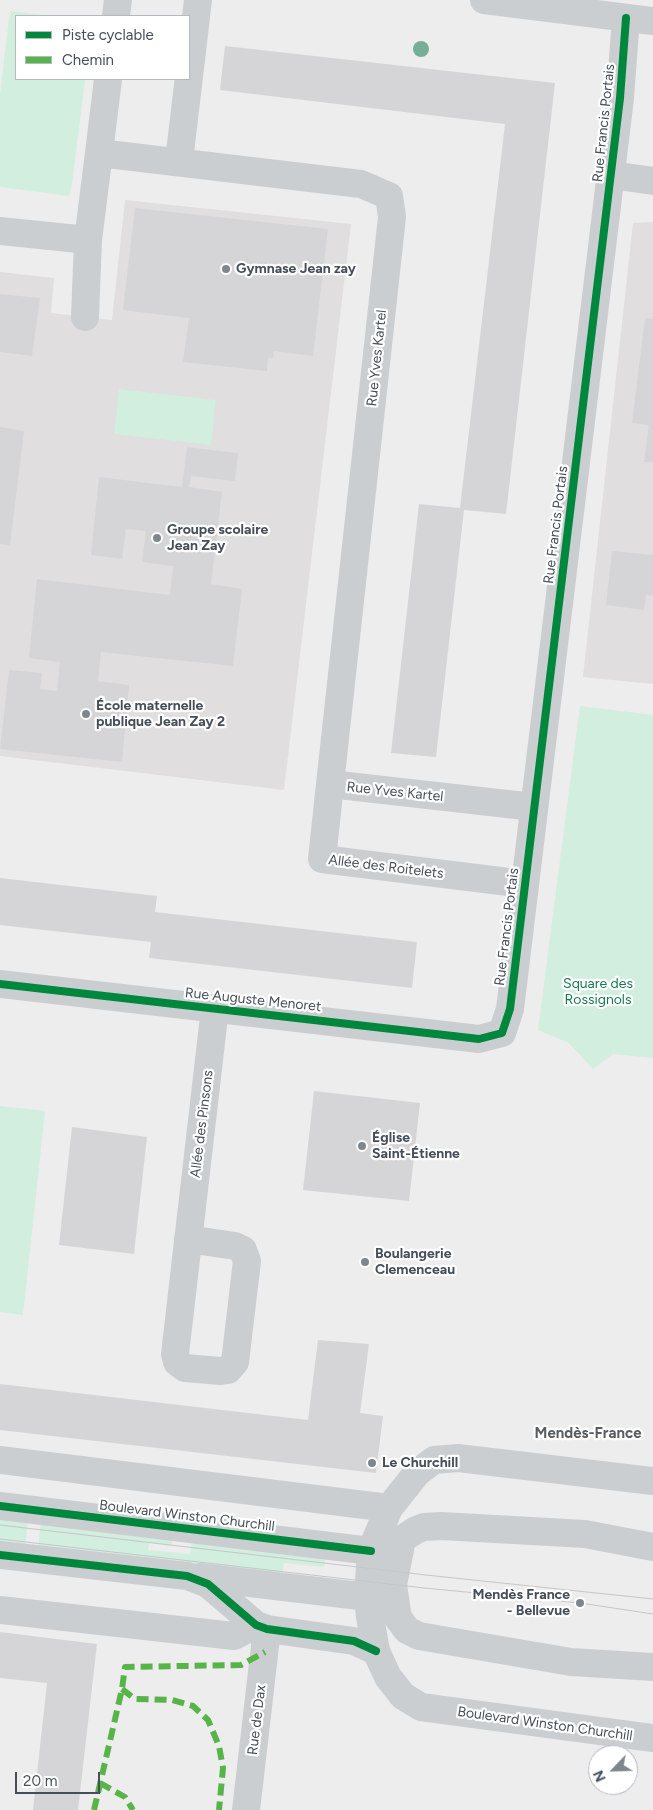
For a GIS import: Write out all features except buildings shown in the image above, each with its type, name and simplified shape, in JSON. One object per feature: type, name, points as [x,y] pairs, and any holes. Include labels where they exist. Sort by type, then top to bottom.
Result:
[{"type":"street","points":[[116,15],[118,0]]},
{"type":"street","points":[[190,72],[198,0]]},
{"type":"street","points":[[484,0],[653,21]]},
{"type":"street","name":"Rue Francis Portais","points":[[502,1033],[510,1009],[611,176],[620,98],[626,18]]},
{"type":"street","points":[[85,317],[88,240],[108,80]]},
{"type":"street","points":[[180,161],[189,80]]},
{"type":"street","name":"Rue Yves Kartel","points":[[99,153],[180,161],[361,184],[389,196],[392,218],[330,784],[534,807]]},
{"type":"street","points":[[611,176],[653,180]]},
{"type":"street","points":[[0,230],[88,240]]},
{"type":"street","name":"Allée des Roitelets","points":[[330,784],[322,859],[525,884]]},
{"type":"street","name":"Rue Auguste Menoret","points":[[0,984],[479,1039],[502,1033]]},
{"type":"street","name":"Allée des Pinsons","points":[[188,1239],[234,1246],[243,1250],[245,1255],[246,1261],[234,1362],[228,1370],[185,1368],[177,1362],[175,1354],[188,1239],[215,1008]]},
{"type":"street","name":"Boulevard Winston Churchill","points":[[653,1481],[458,1458],[434,1460],[417,1473],[389,1508],[371,1551],[368,1597],[376,1651],[388,1677],[403,1696],[421,1707],[653,1738]]},
{"type":"street","points":[[0,1460],[389,1508]]},
{"type":"street","name":"Boulevard Winston Churchill","points":[[0,1506],[371,1551]]},
{"type":"street","points":[[0,1555],[368,1597],[382,1594],[394,1578],[402,1539],[424,1527],[441,1526],[585,1534],[653,1547]]},
{"type":"street","points":[[371,1551],[386,1559],[394,1578],[398,1618],[407,1630],[413,1634],[429,1639],[570,1662],[653,1666]]},
{"type":"street","points":[[187,1576],[208,1584],[262,1627]]},
{"type":"street","points":[[0,1610],[234,1636],[262,1627],[354,1642],[376,1651]]},
{"type":"street","name":"Rue de Dax","points":[[246,1810],[262,1627]]},
{"type":"shaded area","name":"Groupe scolaire Jean Zay","points":[[125,200],[351,224],[284,790],[0,756],[0,272],[54,278],[51,313],[112,320]]},
{"type":"shaded area","points":[[653,222],[653,684],[583,677],[633,223]]},
{"type":"green space","points":[[10,11],[43,15],[15,15],[15,80],[85,80],[69,196],[0,187],[0,94]]},
{"type":"green space","points":[[119,389],[216,400],[211,445],[114,434]]},
{"type":"green space","name":"Square des Rossignols","points":[[580,706],[653,715],[653,1058],[613,1054],[593,1069],[569,1043],[538,1030]]},
{"type":"green space","points":[[0,1106],[45,1111],[23,1315],[0,1312]]},
{"type":"green space","points":[[0,1517],[28,1520],[25,1549],[0,1546]]},
{"type":"green space","points":[[41,1520],[172,1540],[172,1546],[149,1543],[148,1550],[190,1554],[192,1539],[326,1554],[324,1567],[284,1563],[282,1577],[38,1550]]},
{"type":"tram line","points":[[0,1525],[426,1575],[653,1599]]},
{"type":"tram line","points":[[0,1539],[424,1588],[580,1603],[653,1614]]},
{"type":"marked path","points":[[94,1810],[122,1689],[125,1667],[241,1665],[265,1652]]},
{"type":"marked path","points":[[122,1689],[135,1699],[172,1700],[193,1706],[208,1720],[219,1746],[223,1768],[219,1810]]},
{"type":"marked path","points":[[100,1783],[125,1797],[133,1810]]},
{"type":"cycle path","points":[[0,984],[479,1039],[502,1033],[510,1009],[620,98],[626,18]]},
{"type":"cycle path","points":[[0,1506],[371,1551]]},
{"type":"cycle path","points":[[0,1555],[187,1576],[208,1584],[256,1625],[267,1629],[354,1641],[376,1651]]},
{"type":"place","name":"Gymnase Jean zay","points":[[226,269]]},
{"type":"place","name":"Groupe scolaire Jean Zay","points":[[157,538]]},
{"type":"place","name":"École maternelle publique Jean Zay 2","points":[[86,714]]},
{"type":"place","name":"Église Saint-Étienne","points":[[362,1146]]},
{"type":"place","name":"Boulangerie Clemenceau","points":[[365,1262]]},
{"type":"place","name":"Le Churchill","points":[[372,1463]]},
{"type":"place","name":"Mendès France - Bellevue","points":[[580,1603]]},
{"type":"district","name":"Mendès-France","points":[[588,1434]]}]
